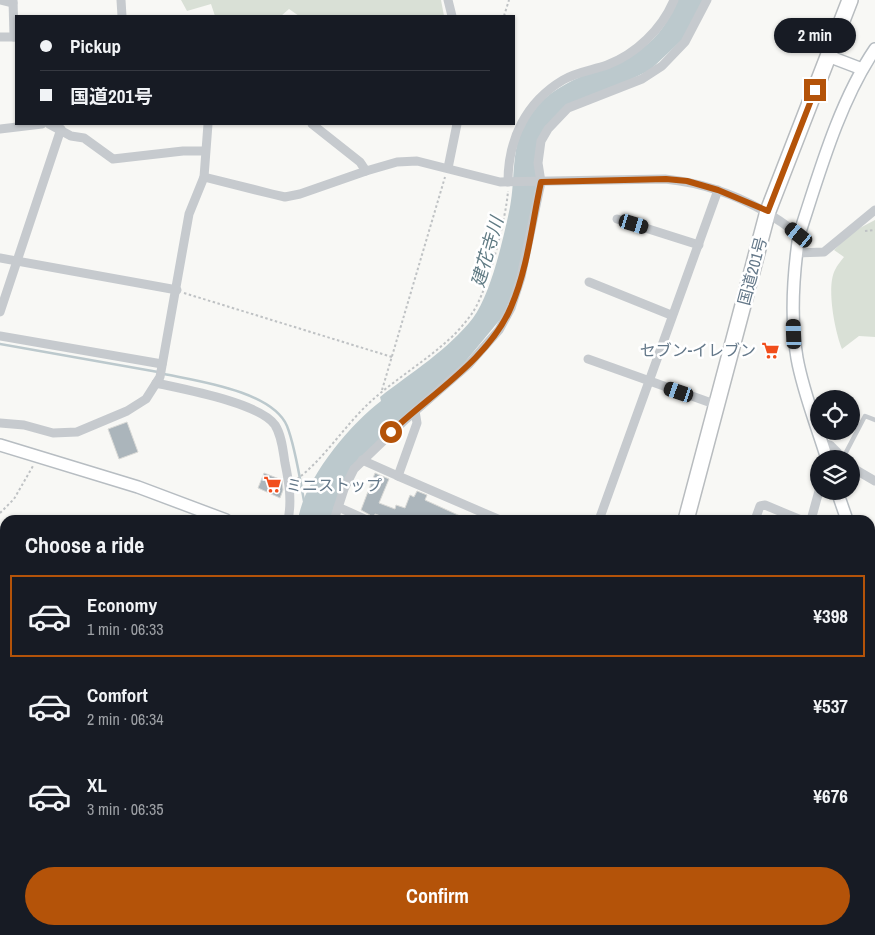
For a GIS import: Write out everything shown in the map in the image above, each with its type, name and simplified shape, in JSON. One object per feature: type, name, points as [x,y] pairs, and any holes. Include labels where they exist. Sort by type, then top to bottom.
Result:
[{"type":"highway","name":"国道201号","points":[[687,515],[768,211],[850,0]]},
{"type":"street","points":[[0,0],[13,2],[15,37],[0,37]]},
{"type":"street","points":[[121,0],[122,15]]},
{"type":"street","points":[[448,0],[452,15]]},
{"type":"street","points":[[509,182],[510,155],[515,135],[523,117],[543,94],[565,79],[609,64],[633,50],[652,35],[674,0]]},
{"type":"street","points":[[336,515],[354,469],[414,411],[469,364],[498,330],[511,308],[521,277],[539,182],[538,163],[541,141],[556,118],[575,104],[621,88],[662,66],[684,42],[696,24],[707,0]]},
{"type":"street","points":[[824,450],[800,369],[795,343],[793,310],[796,253],[799,235],[843,109],[862,68],[875,49]]},
{"type":"street","points":[[828,56],[862,68]]},
{"type":"street","points":[[0,129],[34,125]]},
{"type":"street","points":[[51,125],[71,136],[84,138],[113,159],[183,151],[205,151]]},
{"type":"street","points":[[0,423],[24,425],[53,433],[77,432],[128,411],[146,399],[156,383],[162,364],[177,290],[189,214],[204,177],[208,125]]},
{"type":"street","points":[[313,125],[360,162],[366,171]]},
{"type":"street","points":[[448,168],[457,125]]},
{"type":"street","points":[[0,312],[61,129]]},
{"type":"street","points":[[204,177],[285,197],[300,194],[397,162],[416,161],[509,182],[666,179],[687,181],[718,190],[768,211],[799,235]]},
{"type":"street","points":[[601,515],[671,315],[699,245],[705,220],[718,190]]},
{"type":"street","points":[[796,253],[824,252],[875,210]]},
{"type":"street","points":[[617,219],[699,245]]},
{"type":"street","points":[[0,258],[177,290]]},
{"type":"street","points":[[589,282],[671,315]]},
{"type":"street","points":[[0,336],[162,364]]},
{"type":"street","points":[[588,358],[717,405]]},
{"type":"street","points":[[156,383],[211,394],[229,400],[272,422],[279,434],[289,485],[291,505],[289,515]]},
{"type":"street","points":[[398,476],[417,423],[414,411]]},
{"type":"street","points":[[822,443],[830,445],[835,450]]},
{"type":"street","points":[[0,444],[138,487],[211,515]]},
{"type":"street","points":[[362,460],[488,515]]},
{"type":"street","points":[[860,472],[875,479]]},
{"type":"street","points":[[812,515],[817,500]]},
{"type":"street","points":[[840,500],[846,515]]},
{"type":"street","points":[[757,515],[760,506],[765,505],[789,515]]},
{"type":"street","points":[[338,507],[356,515]]},
{"type":"lane","points":[[848,450],[865,416],[875,420]]},
{"type":"path","points":[[504,15],[509,0]]},
{"type":"path","points":[[382,390],[448,168]]},
{"type":"path","points":[[289,485],[309,471],[353,418],[382,390],[446,342],[473,312],[488,279],[507,207],[509,182]]},
{"type":"path","points":[[177,290],[392,357]]},
{"type":"path","points":[[0,513],[14,499],[37,457]]},
{"type":"shaded area","points":[[181,0],[441,0],[444,15],[298,15],[289,9],[282,15],[215,15],[211,4],[187,11]]},
{"type":"shaded area","points":[[678,0],[704,0],[683,39],[650,70],[560,114],[536,156],[536,188],[522,257],[513,292],[503,316],[465,362],[361,459],[333,515],[299,515],[302,504],[318,471],[355,424],[381,401],[380,397],[429,360],[463,330],[480,308],[486,295],[500,249],[512,196],[514,161],[518,139],[528,118],[539,104],[565,84],[627,57],[648,44],[663,27]]},
{"type":"shaded area","points":[[875,220],[875,337],[859,336],[842,349],[834,321],[831,287],[835,270],[844,257],[834,250],[854,231]]},
{"type":"building","points":[[127,422],[138,452],[119,459],[108,429]]},
{"type":"building","name":"ミニストップ","points":[[264,473],[282,480],[283,490],[280,498],[258,488]]},
{"type":"building","points":[[375,473],[389,479],[379,503],[395,509],[396,505],[405,508],[410,495],[414,497],[417,491],[427,495],[425,500],[458,515],[370,515],[361,510]]},
{"type":"waterway","points":[[0,344],[158,372]]},
{"type":"waterway","points":[[164,374],[213,384],[250,396],[266,404],[279,414],[290,434],[304,501]]},
{"type":"place","name":"セブン-イレブン","points":[[770,350]]},
{"type":"place","name":"ミニストップ","points":[[272,485]]},
{"type":"route","points":[[391,432],[469,364],[498,330],[511,308],[521,277],[541,182],[666,179],[687,181],[718,190],[768,211],[815,90]]},
{"type":"water label","name":"建花寺川","points":[[487,252]]}]
